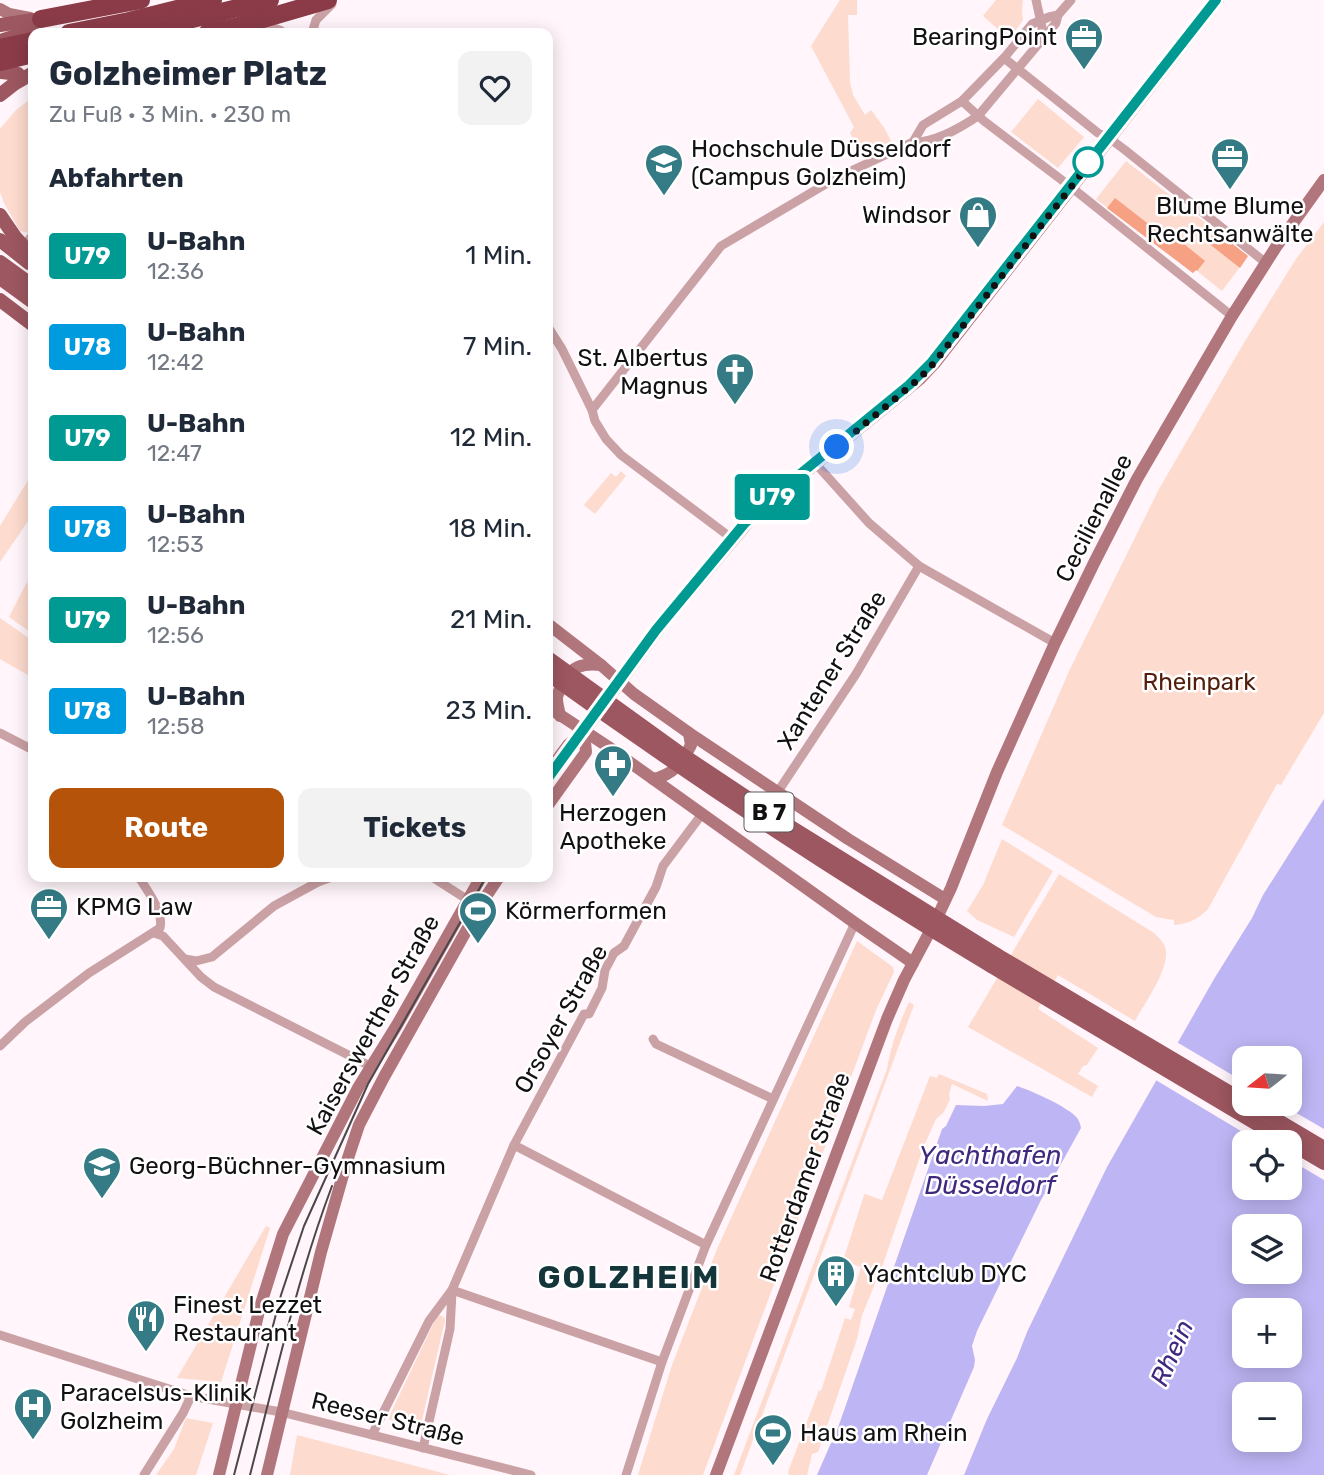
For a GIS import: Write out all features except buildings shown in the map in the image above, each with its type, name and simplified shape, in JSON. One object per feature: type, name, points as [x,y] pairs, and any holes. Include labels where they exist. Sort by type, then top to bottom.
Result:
[{"type":"highway","points":[[41,19],[141,0]]},
{"type":"highway","points":[[91,28],[213,0]]},
{"type":"highway","points":[[155,28],[270,0]]},
{"type":"highway","points":[[230,28],[328,0]]},
{"type":"highway","points":[[0,48],[28,42]]},
{"type":"highway","points":[[0,62],[28,55]]},
{"type":"main road","points":[[0,25],[41,19]]},
{"type":"main road","points":[[0,41],[13,37],[41,19]]},
{"type":"main road","points":[[0,69],[2,72],[18,74]]},
{"type":"main road","points":[[0,79],[28,73]]},
{"type":"main road","points":[[0,95],[28,75]]},
{"type":"main road","points":[[0,218],[24,247]]},
{"type":"main road","points":[[0,240],[28,262]]},
{"type":"main road","points":[[0,262],[28,282]]},
{"type":"main road","points":[[0,278],[28,298]]},
{"type":"main road","points":[[0,300],[28,321]]},
{"type":"main road","name":"B 7","points":[[553,662],[677,751],[783,822],[994,960],[1268,1130]]},
{"type":"main road","name":"B 7","points":[[553,678],[660,755],[912,919],[994,960],[1232,1094]]},
{"type":"main road","points":[[1270,1116],[1324,1148]]},
{"type":"main road","name":"B 7","points":[[1302,1150],[1324,1163]]},
{"type":"street","points":[[314,28],[316,20],[336,0]]},
{"type":"street","points":[[1035,0],[1042,27],[1042,40]]},
{"type":"street","points":[[592,410],[721,246],[836,178],[913,142],[930,140],[967,124],[978,116],[1042,40],[1071,0]]},
{"type":"street","points":[[553,765],[568,745],[584,732],[662,625],[752,518],[928,370],[1219,0]]},
{"type":"street","points":[[0,9],[21,17],[41,19]]},
{"type":"street","points":[[913,142],[923,125],[962,102],[1032,24],[1058,15]]},
{"type":"street","points":[[239,26],[273,28]]},
{"type":"street","points":[[1004,58],[1266,262]]},
{"type":"street","points":[[962,102],[1232,316]]},
{"type":"street","name":"Cecilienallee","points":[[945,899],[997,772],[1055,643],[1137,479],[1232,316],[1324,180]]},
{"type":"street","points":[[553,335],[606,439],[621,455],[734,540]]},
{"type":"street","points":[[816,464],[869,523],[919,566],[1055,643]]},
{"type":"street","name":"Xantener Straße","points":[[777,793],[856,674],[919,566]]},
{"type":"street","points":[[553,628],[634,694],[689,733],[777,793],[945,899]]},
{"type":"street","points":[[560,716],[558,692],[568,673],[590,663],[601,665]]},
{"type":"street","points":[[553,711],[913,963]]},
{"type":"street","points":[[553,798],[586,752],[584,732]]},
{"type":"street","points":[[0,733],[28,747]]},
{"type":"street","points":[[653,779],[673,771],[691,745],[689,733]]},
{"type":"street","name":"Orsoyer Straße","points":[[372,1435],[429,1321],[452,1290],[514,1145],[584,1014],[589,1014],[602,988],[605,970],[614,953],[624,946],[656,887],[663,866],[702,814]]},
{"type":"street","points":[[0,1046],[25,1022],[89,973],[154,933],[161,925],[161,915],[142,882]]},
{"type":"street","points":[[183,958],[196,961],[212,957],[274,906],[318,882]]},
{"type":"street","points":[[440,882],[468,900]]},
{"type":"street","name":"Kaiserswerther Straße","points":[[219,1475],[235,1405],[283,1234],[358,1088],[478,882]]},
{"type":"street","name":"Kaiserswerther Straße","points":[[267,1475],[324,1240],[359,1125],[496,882]]},
{"type":"street","name":"Rotterdamer Straße","points":[[716,1475],[872,1058],[893,1006],[945,899]]},
{"type":"street","points":[[626,1475],[662,1363],[706,1245],[855,923]]},
{"type":"street","points":[[154,933],[163,936],[214,987],[372,1067]]},
{"type":"street","points":[[653,1039],[656,1044],[773,1100]]},
{"type":"street","points":[[514,1145],[706,1245]]},
{"type":"street","points":[[452,1290],[662,1363]]},
{"type":"street","name":"Orsoyer Straße","points":[[423,1448],[450,1329],[452,1290]]},
{"type":"street","name":"Reeser Straße","points":[[0,1335],[191,1396],[281,1412],[531,1475]]},
{"type":"street","points":[[144,1475],[191,1396]]},
{"type":"green space","points":[[840,0],[857,0],[857,15],[848,15],[850,82],[853,95],[865,115],[871,110],[891,141],[888,146],[868,156],[862,155],[850,133],[854,127],[811,46]]},
{"type":"green space","points":[[996,0],[1023,0],[1023,20],[1009,39],[983,16]]},
{"type":"green space","points":[[1038,99],[1084,137],[1058,168],[1011,132]]},
{"type":"green space","points":[[28,101],[28,233],[20,231],[0,192],[0,129]]},
{"type":"green space","points":[[1126,161],[1248,256],[1222,291],[1196,270],[1193,273],[1096,199]]},
{"type":"green space","name":"Rheinpark","points":[[1324,222],[1324,713],[1281,785],[1277,784],[1208,909],[1193,920],[1174,925],[1174,920],[1156,917],[1002,825],[1070,669],[1159,489],[1245,341],[1296,259]]},
{"type":"green space","points":[[621,471],[626,476],[595,514],[584,505],[611,473],[616,477]]},
{"type":"green space","points":[[28,480],[28,521],[0,562],[0,526]]},
{"type":"green space","points":[[28,580],[28,630],[9,617]]},
{"type":"green space","points":[[0,618],[28,638],[28,675],[0,659]]},
{"type":"green space","points":[[1002,839],[1053,871],[1014,937],[977,920],[967,911],[983,885]]},
{"type":"green space","points":[[1059,874],[1154,933],[1165,947],[1165,964],[1161,974],[1135,1021],[1058,975],[1038,1009],[1098,1048],[1078,1074],[1098,1086],[1092,1097],[968,1027]]},
{"type":"green space","points":[[857,941],[893,967],[894,972],[876,1010],[703,1475],[638,1475],[672,1365],[717,1249]]},
{"type":"green space","points":[[909,1002],[914,1005],[740,1475],[734,1475],[887,1069]]},
{"type":"green space","points":[[939,1074],[987,1094],[988,1101],[952,1084],[950,1099],[944,1112],[936,1119],[923,1148],[882,1267],[862,1315],[857,1339],[818,1452],[812,1454],[807,1475],[789,1475],[845,1318],[851,1320],[855,1309],[849,1307],[861,1267],[843,1261],[864,1195],[882,1200],[930,1076],[937,1078]]},
{"type":"green space","points":[[266,1226],[270,1228],[221,1382],[177,1378]]},
{"type":"green space","points":[[438,1315],[445,1320],[420,1429],[388,1419]]},
{"type":"green space","points":[[186,1418],[213,1423],[196,1475],[156,1475],[174,1449]]},
{"type":"green space","points":[[297,1435],[450,1475],[290,1475]]},
{"type":"shaded area","points":[[1115,198],[1164,236],[1168,231],[1205,261],[1193,273],[1107,208]]},
{"type":"shaded area","points":[[1216,231],[1248,256],[1240,268],[1207,242]]},
{"type":"water","name":"Rhein","points":[[1324,799],[1324,1475],[964,1475],[1027,1332],[1107,1167],[1214,979],[1263,895]]},
{"type":"water","name":"Yachthafen Düsseldorf","points":[[1017,1086],[1068,1110],[1075,1116],[1081,1128],[1041,1200],[977,1331],[972,1346],[974,1367],[927,1475],[817,1475],[833,1442],[942,1129],[956,1105],[1003,1104]]},
{"type":"pier","points":[[1175,1041],[1232,1075],[1232,1116],[1302,1116],[1324,1129],[1324,1180],[1302,1167],[1302,1130],[1239,1130],[1154,1079]]},
{"type":"tram line","points":[[553,779],[675,613],[747,528],[777,500],[915,387],[933,368],[1222,0]]},
{"type":"tram line","points":[[234,1475],[281,1295],[304,1226],[368,1084],[483,882]]},
{"type":"tram line","points":[[250,1475],[297,1293],[332,1186]]},
{"type":"metro line","name":"U79","points":[[553,771],[656,630],[744,524],[772,497],[909,385],[931,363],[1216,0]]},
{"type":"place","name":"BearingPoint","points":[[1084,71]]},
{"type":"place","name":"Blume Blume Rechtsanwälte","points":[[1230,191]]},
{"type":"place","name":"Hochschule Düsseldorf (Campus Golzheim)","points":[[664,197]]},
{"type":"place","name":"Windsor","points":[[978,249]]},
{"type":"place","name":"St. Albertus Magnus","points":[[735,406]]},
{"type":"place","name":"Herzogen Apotheke","points":[[613,798]]},
{"type":"place","name":"KPMG Law","points":[[49,941]]},
{"type":"place","name":"Körmerformen","points":[[478,945]]},
{"type":"place","name":"Georg-Büchner-Gymnasium","points":[[102,1200]]},
{"type":"place","name":"Yachtclub DYC","points":[[836,1308]]},
{"type":"place","name":"Finest Lezzet Restaurant","points":[[146,1353]]},
{"type":"place","name":"Paracelsus-Klinik Golzheim","points":[[33,1441]]},
{"type":"place","name":"Haus am Rhein","points":[[773,1467]]},
{"type":"district","name":"GOLZHEIM","points":[[629,1277]]},
{"type":"route","points":[[837,447],[889,405],[934,363],[1088,162]]}]
